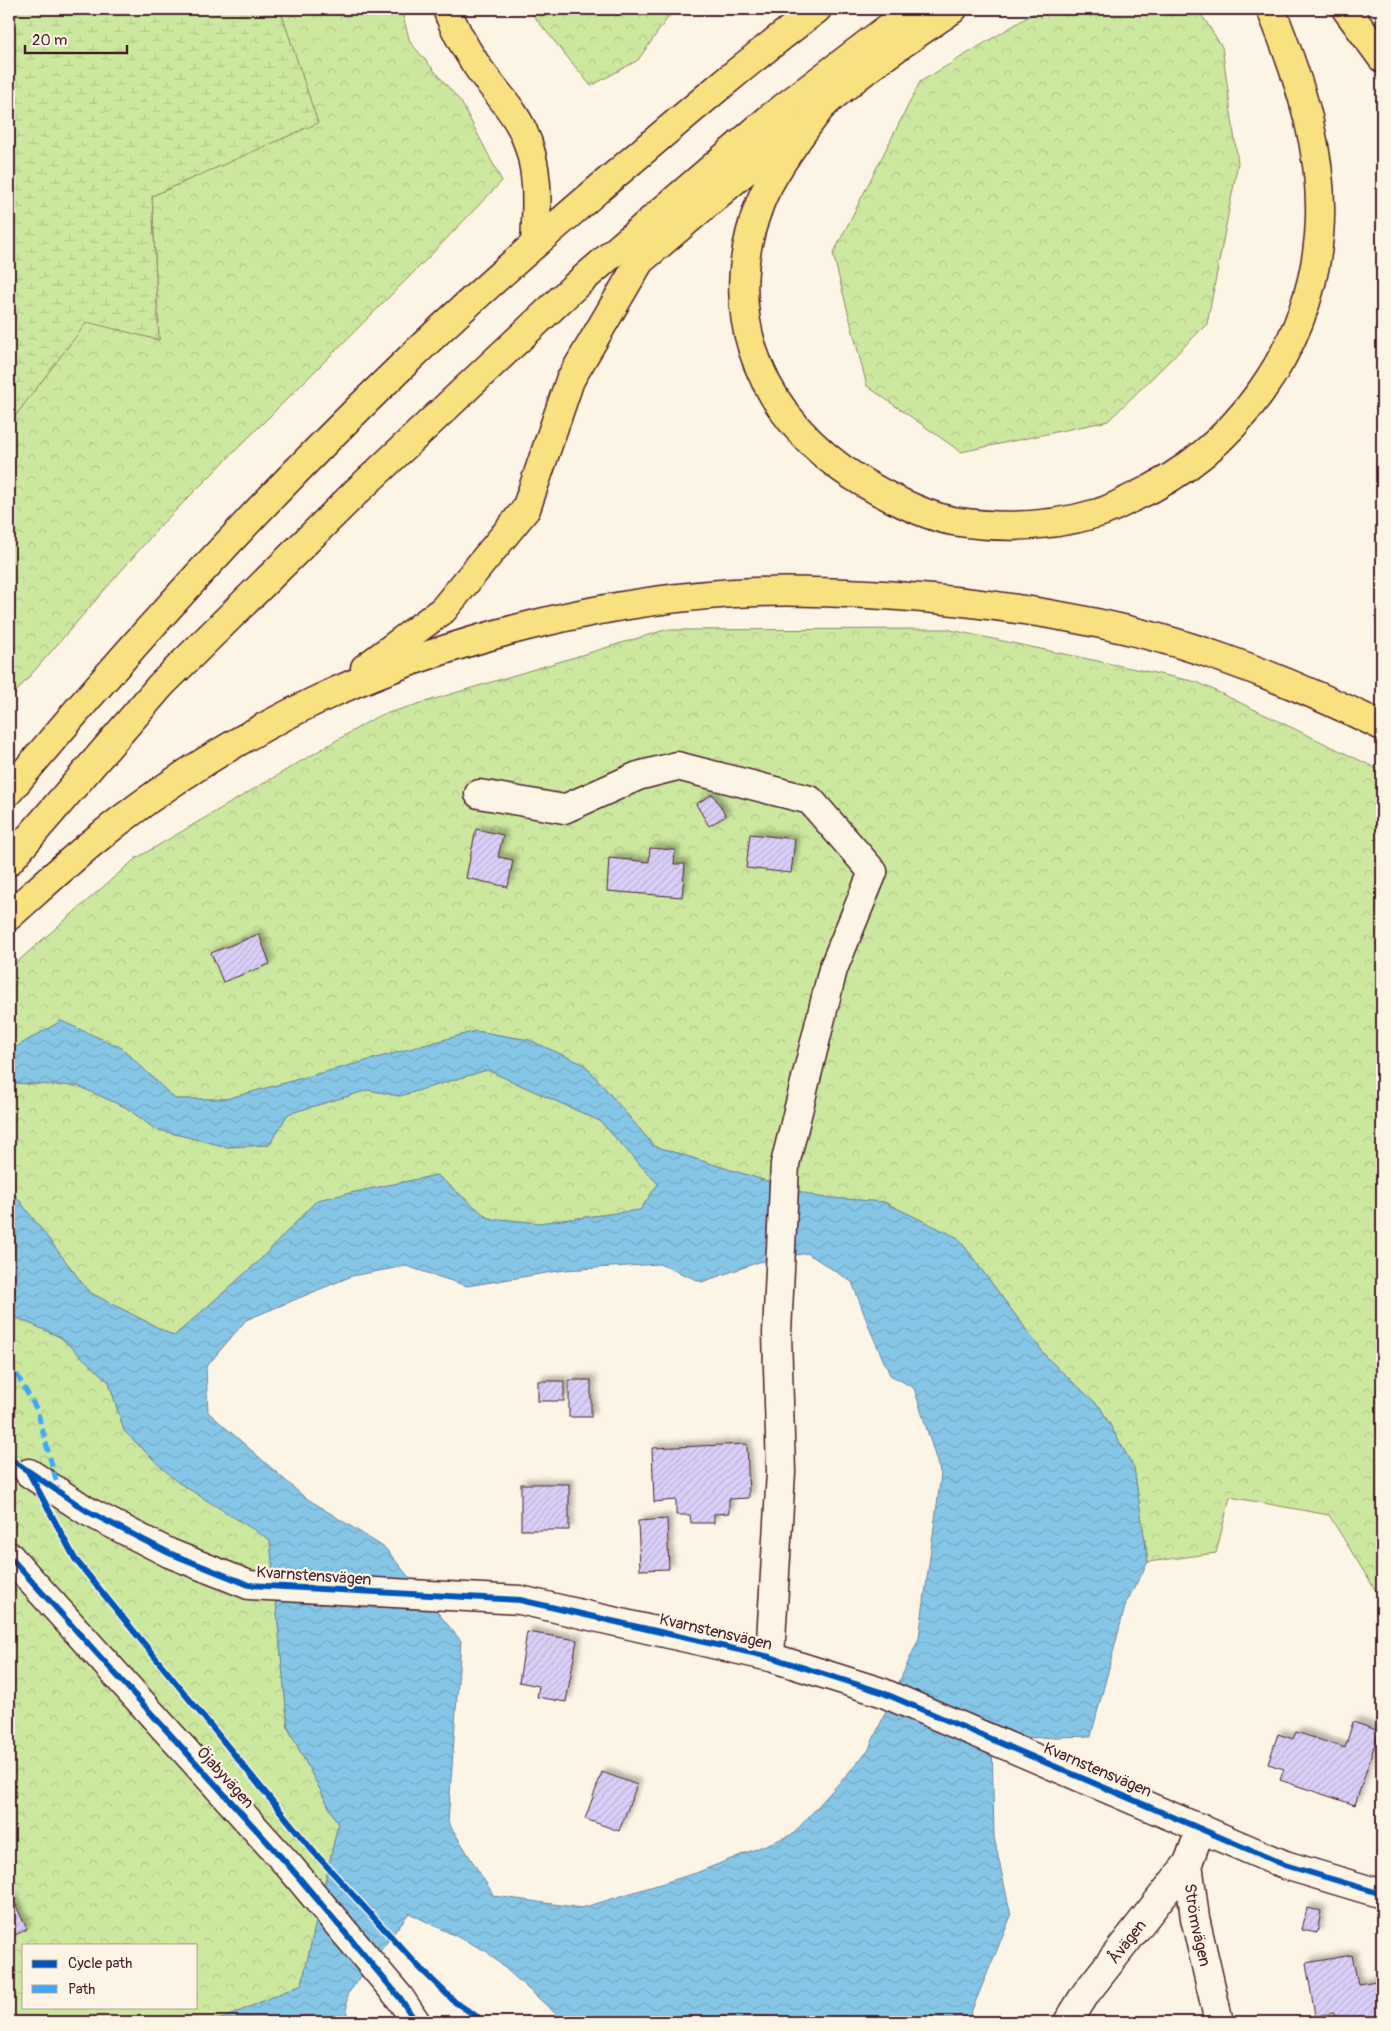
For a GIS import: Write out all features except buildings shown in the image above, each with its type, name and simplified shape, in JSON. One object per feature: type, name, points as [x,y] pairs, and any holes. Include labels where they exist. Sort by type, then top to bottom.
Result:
[{"type":"main road","points":[[447,9],[453,24],[477,66],[523,131],[533,160],[537,194],[535,244]]},
{"type":"main road","points":[[9,791],[145,633],[260,509],[405,363],[535,244],[766,47],[817,9]]},
{"type":"main road","points":[[9,861],[161,685],[354,494],[575,286],[770,118],[913,9]]},
{"type":"main road","points":[[330,694],[443,610],[526,509],[570,380],[640,261],[861,73],[953,9]]},
{"type":"main road","points":[[821,107],[761,200],[747,243],[742,285],[745,328],[762,374],[789,421],[818,450],[857,480],[901,502],[949,520],[1000,527],[1050,524],[1101,512],[1148,491],[1192,464],[1230,429],[1264,390],[1292,339],[1313,280],[1319,234],[1319,180],[1310,125],[1294,67],[1271,9]]},
{"type":"main road","points":[[1346,9],[1382,58]]},
{"type":"main road","points":[[9,916],[94,841],[171,784],[261,730],[330,694],[408,662],[488,637],[574,615],[666,601],[754,592],[842,592],[1033,610],[1122,630],[1222,658],[1290,684],[1382,726]]},
{"type":"street","points":[[479,794],[564,809],[638,776],[677,766],[810,800],[874,872],[833,969],[785,1164],[777,1333],[781,1472],[770,1656]]},
{"type":"street","name":"Kvarnstensvägen","points":[[29,1474],[87,1511],[169,1553],[249,1585],[520,1600],[770,1656],[881,1692],[998,1740],[1285,1865],[1382,1894]]},
{"type":"street","name":"Öjabyvägen","points":[[9,1556],[290,1867],[400,1998],[416,2022]]},
{"type":"street","name":"Strömvägen","points":[[1201,1828],[1188,1863],[1195,1918],[1219,2022]]},
{"type":"street","name":"Åvägen","points":[[1068,2022],[1086,1993],[1188,1863]]},
{"type":"street","name":"Öjabyvägen","points":[[400,1998],[433,2022]]},
{"type":"green space","points":[[9,9],[280,9],[318,123],[152,196],[159,340],[87,322],[9,424]]},
{"type":"green space","points":[[280,9],[401,9],[410,42],[461,102],[502,181],[422,264],[161,525],[9,700],[9,424],[87,321],[159,340],[152,196],[317,123]]},
{"type":"green space","points":[[528,9],[674,9],[638,60],[591,86]]},
{"type":"green space","points":[[1041,9],[1198,9],[1222,47],[1238,163],[1207,324],[1108,421],[961,452],[867,386],[833,254],[920,82]]},
{"type":"green space","points":[[946,629],[1197,682],[1382,771],[1382,1601],[1329,1515],[1230,1497],[1216,1553],[1148,1562],[1134,1468],[1100,1407],[1048,1359],[958,1238],[884,1202],[818,1197],[654,1146],[585,1065],[529,1040],[476,1031],[226,1099],[174,1099],[122,1048],[61,1021],[9,1051],[9,969],[135,859],[378,716],[665,630]]},
{"type":"green space","points":[[487,1070],[600,1121],[658,1184],[640,1210],[539,1223],[488,1218],[437,1175],[317,1200],[257,1263],[174,1336],[89,1292],[9,1187],[9,1096],[12,1083],[78,1086],[127,1108],[155,1129],[228,1147],[269,1145],[288,1114],[368,1090],[400,1096]]},
{"type":"green space","points":[[9,1314],[60,1337],[109,1382],[124,1431],[176,1481],[270,1539],[288,1728],[338,1824],[302,1984],[215,2022],[9,2022]]},
{"type":"water","points":[[61,1021],[122,1048],[175,1099],[226,1099],[476,1031],[529,1040],[585,1065],[654,1146],[818,1197],[884,1202],[958,1238],[1048,1359],[1100,1407],[1134,1468],[1148,1562],[1126,1603],[1091,1736],[992,1739],[994,1837],[1011,1916],[967,2022],[565,2022],[486,1951],[409,1913],[347,1995],[347,2022],[215,2022],[302,1984],[338,1824],[288,1728],[270,1540],[176,1481],[124,1431],[109,1382],[60,1337],[9,1314],[9,1187],[89,1292],[174,1336],[257,1263],[317,1200],[437,1175],[488,1218],[539,1223],[640,1210],[658,1184],[600,1121],[487,1070],[400,1096],[368,1090],[288,1114],[269,1145],[227,1147],[155,1129],[127,1108],[78,1086],[13,1083],[9,1096],[9,1051]],"holes":[[[807,1253],[852,1282],[890,1375],[914,1388],[941,1475],[919,1638],[868,1751],[793,1834],[696,1873],[582,1908],[494,1896],[448,1822],[461,1641],[385,1548],[303,1496],[208,1412],[206,1367],[246,1320],[352,1276],[406,1266],[467,1286],[565,1270],[659,1264],[702,1282],[759,1262]]]},
{"type":"marked path","points":[[9,1361],[37,1410],[59,1491]]},
{"type":"cycle path","points":[[9,1458],[87,1511],[169,1553],[249,1585],[520,1600],[770,1657],[881,1692],[1285,1865],[1382,1894]]},
{"type":"cycle path","points":[[29,1473],[75,1559],[312,1850],[418,1966],[455,2002],[485,2022]]},
{"type":"cycle path","points":[[9,1556],[290,1867],[400,1998],[416,2022]]}]
